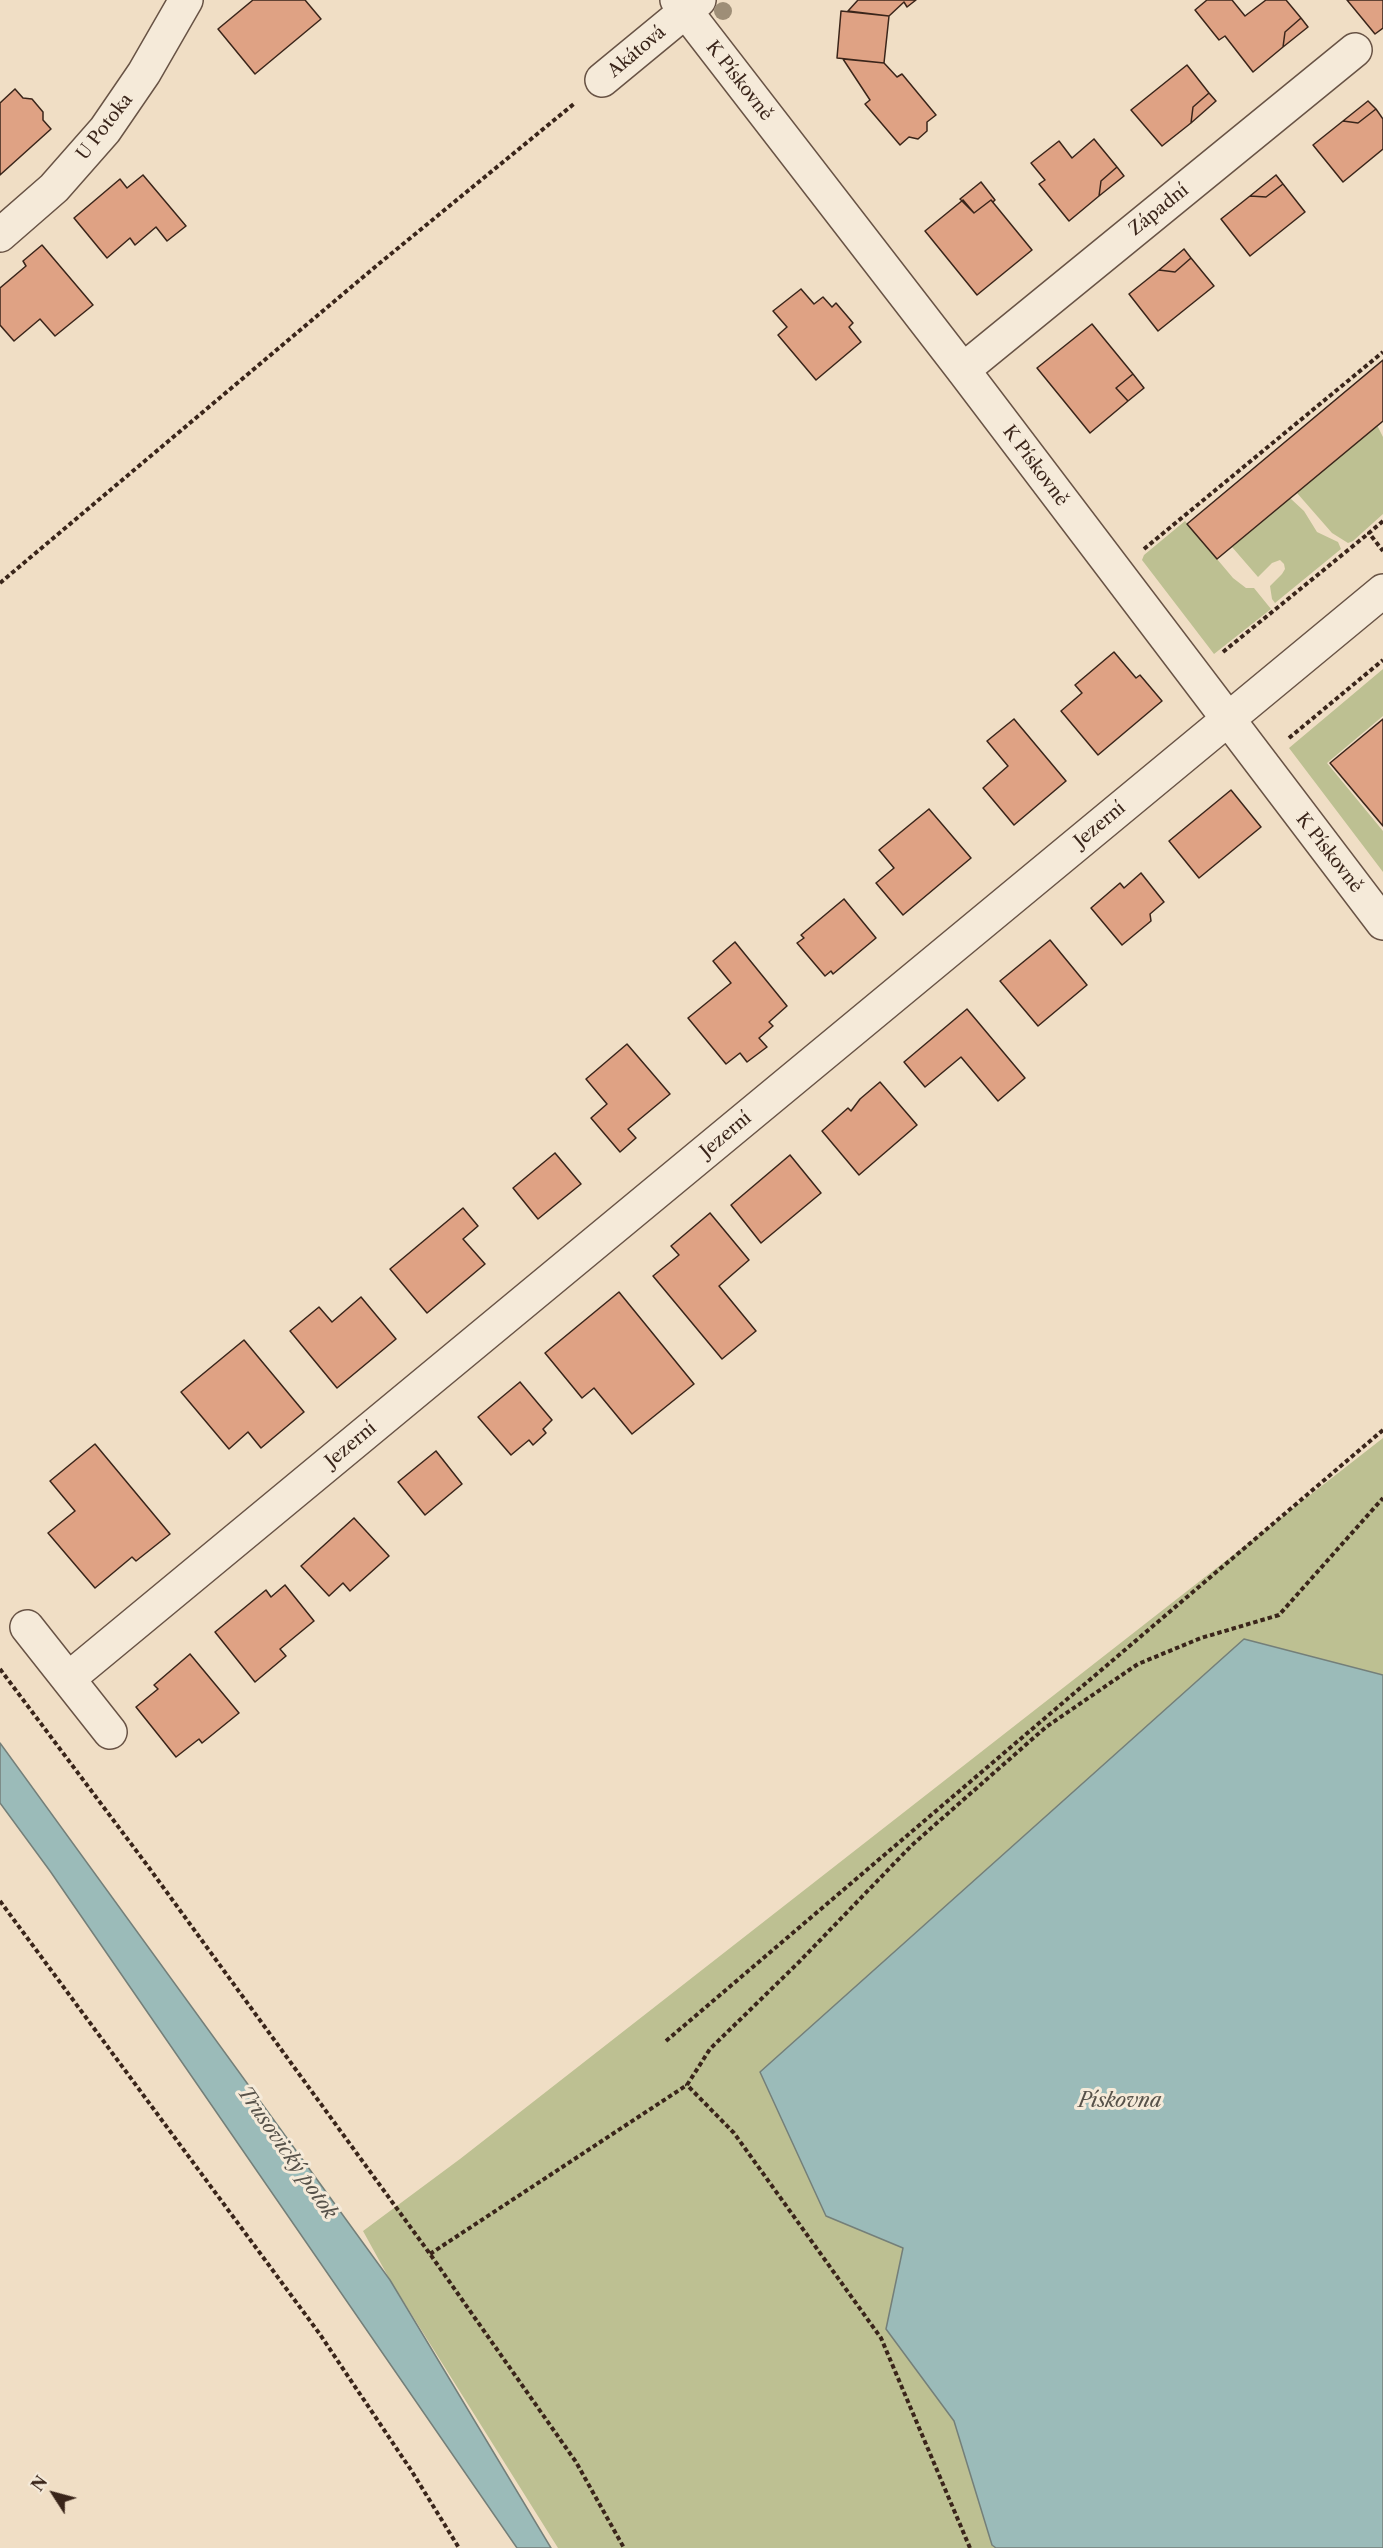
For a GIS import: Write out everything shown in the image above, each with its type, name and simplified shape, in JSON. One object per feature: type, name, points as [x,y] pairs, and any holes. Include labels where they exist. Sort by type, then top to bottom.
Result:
[{"type":"street","name":"U Potoka","points":[[0,235],[54,188],[105,130],[149,65],[186,0]]},
{"type":"street","name":"Akátová","points":[[602,80],[687,4]]},
{"type":"street","name":"K Pískovně","points":[[687,4],[1227,720],[1383,923]]},
{"type":"street","name":"Západní","points":[[963,370],[1355,50]]},
{"type":"street","name":"Jezerní","points":[[68,1679],[1383,591]]},
{"type":"street","points":[[27,1627],[110,1732]]},
{"type":"path","points":[[0,583],[375,267],[602,80]]},
{"type":"path","points":[[1135,557],[1383,352]]},
{"type":"path","points":[[1215,659],[1383,521]]},
{"type":"path","points":[[1369,533],[1383,551]]},
{"type":"path","points":[[1288,739],[1383,660]]},
{"type":"path","points":[[666,2041],[1383,1430]]},
{"type":"path","points":[[430,2254],[687,2085],[710,2049],[799,1962],[912,1845],[1046,1727],[1138,1664],[1201,1638],[1280,1615],[1383,1498]]},
{"type":"path","points":[[0,1669],[147,1865],[430,2254],[576,2462],[624,2548]]},
{"type":"path","points":[[0,1901],[319,2333],[411,2470],[459,2548]]},
{"type":"path","points":[[687,2085],[734,2133],[881,2338],[970,2548]]},
{"type":"green space","points":[[1377,425],[1383,437],[1383,514],[1348,543],[1332,533],[1297,493]]},
{"type":"green space","points":[[1290,498],[1304,511],[1317,532],[1338,542],[1341,549],[1275,603],[1270,586],[1282,574],[1285,569],[1284,564],[1280,560],[1272,563],[1258,577],[1232,547]]},
{"type":"green space","points":[[1185,521],[1233,578],[1246,588],[1254,588],[1271,609],[1214,654],[1142,560],[1144,555]]},
{"type":"green space","points":[[1383,669],[1383,716],[1327,763],[1383,831],[1383,872],[1289,748]]},
{"type":"green space","points":[[1383,1438],[1383,1675],[1244,1639],[826,2216],[903,2248],[886,2329],[954,2421],[992,2545],[996,2548],[558,2548],[390,2280],[363,2231],[460,2159]]},
{"type":"water","name":"Pískovna","points":[[1244,1639],[1383,1675],[1383,2548],[996,2548],[992,2545],[954,2421],[886,2329],[903,2248],[826,2216],[760,2072]]},
{"type":"water","name":"Trusovický potok","points":[[0,1743],[390,2280],[551,2548],[517,2548],[50,1871],[0,1803]]},
{"type":"building","points":[[253,0],[305,0],[321,19],[255,74],[218,29]]},
{"type":"building","points":[[858,0],[916,0],[907,7],[904,2],[889,16],[848,11]]},
{"type":"building","points":[[1207,0],[1232,0],[1245,16],[1266,0],[1286,0],[1301,18],[1285,32],[1283,47],[1253,72],[1225,36],[1219,40],[1195,10]]},
{"type":"building","points":[[1347,0],[1383,0],[1383,28],[1375,34]]},
{"type":"building","points":[[841,11],[889,16],[884,63],[837,58]]},
{"type":"building","points":[[1301,18],[1308,27],[1283,47],[1285,32]]},
{"type":"building","points":[[843,59],[884,63],[897,77],[902,74],[936,115],[927,122],[927,131],[918,139],[909,137],[900,145],[865,104],[870,100]]},
{"type":"building","points":[[1187,65],[1209,93],[1193,107],[1191,123],[1162,146],[1131,110]]},
{"type":"building","points":[[15,89],[23,98],[32,99],[43,112],[43,120],[51,129],[0,175],[0,103]]},
{"type":"building","points":[[1209,93],[1216,101],[1191,123],[1193,107]]},
{"type":"building","points":[[1368,101],[1376,109],[1358,123],[1343,121]]},
{"type":"building","points":[[1376,109],[1383,119],[1383,149],[1343,182],[1313,145],[1343,121],[1358,123]]},
{"type":"building","points":[[1094,139],[1117,167],[1101,181],[1099,196],[1069,221],[1039,184],[1045,180],[1031,163],[1059,141],[1072,158]]},
{"type":"building","points":[[1117,167],[1124,176],[1099,196],[1101,181]]},
{"type":"building","points":[[143,175],[186,226],[167,241],[156,227],[135,245],[130,238],[107,258],[74,218],[120,179],[127,188]]},
{"type":"building","points":[[1276,175],[1283,184],[1266,197],[1250,196]]},
{"type":"building","points":[[981,182],[995,200],[993,202],[991,200],[974,213],[960,199]]},
{"type":"building","points":[[1283,184],[1305,212],[1250,256],[1221,219],[1250,196],[1266,197]]},
{"type":"building","points":[[963,200],[974,213],[991,200],[1032,250],[977,295],[925,231]]},
{"type":"building","points":[[42,245],[93,305],[55,336],[40,319],[14,341],[0,325],[0,288],[26,266],[23,261]]},
{"type":"building","points":[[1184,249],[1191,258],[1175,272],[1159,270]]},
{"type":"building","points":[[1191,258],[1214,286],[1158,331],[1129,294],[1159,270],[1175,272]]},
{"type":"building","points":[[801,289],[814,304],[823,297],[832,307],[836,303],[853,323],[849,327],[861,342],[816,380],[778,335],[787,327],[773,311]]},
{"type":"building","points":[[1092,324],[1133,374],[1116,388],[1128,401],[1090,433],[1037,368]]},
{"type":"building","points":[[1383,360],[1383,421],[1217,559],[1187,524]]},
{"type":"building","points":[[1133,374],[1144,388],[1128,401],[1116,388]]},
{"type":"building","points":[[1114,652],[1136,678],[1140,675],[1162,701],[1098,755],[1061,711],[1082,693],[1075,685]]},
{"type":"building","points":[[1014,719],[1066,781],[1014,825],[983,788],[1008,766],[987,741]]},
{"type":"building","points":[[1383,719],[1383,826],[1330,763]]},
{"type":"building","points":[[1231,790],[1261,827],[1199,878],[1169,841]]},
{"type":"building","points":[[929,809],[971,858],[903,915],[876,883],[894,868],[879,850]]},
{"type":"building","points":[[1141,873],[1164,902],[1150,914],[1151,921],[1122,945],[1091,908],[1120,883],[1124,888]]},
{"type":"building","points":[[844,899],[876,938],[833,974],[831,971],[825,976],[797,943],[804,938],[801,935]]},
{"type":"building","points":[[1050,940],[1087,985],[1038,1026],[1000,981]]},
{"type":"building","points":[[735,942],[787,1006],[769,1022],[773,1026],[759,1038],[767,1047],[747,1062],[740,1053],[726,1064],[688,1018],[731,983],[713,961]]},
{"type":"building","points":[[967,1009],[1025,1078],[998,1101],[961,1057],[925,1087],[904,1062]]},
{"type":"building","points":[[627,1044],[670,1094],[628,1129],[636,1138],[620,1152],[591,1118],[607,1104],[586,1079]]},
{"type":"building","points":[[880,1082],[917,1125],[859,1175],[822,1131],[848,1108],[851,1111],[860,1099]]},
{"type":"building","points":[[555,1153],[581,1184],[538,1219],[513,1188]]},
{"type":"building","points":[[790,1155],[821,1193],[761,1243],[731,1205]]},
{"type":"building","points":[[463,1208],[478,1226],[463,1239],[485,1264],[427,1313],[390,1269]]},
{"type":"building","points":[[710,1213],[749,1260],[719,1286],[756,1331],[722,1359],[653,1276],[679,1255],[671,1246]]},
{"type":"building","points":[[619,1292],[694,1384],[632,1434],[594,1388],[582,1398],[545,1353]]},
{"type":"building","points":[[361,1297],[396,1339],[337,1388],[290,1331],[319,1307],[332,1322]]},
{"type":"building","points":[[244,1340],[304,1412],[261,1448],[248,1432],[229,1449],[181,1392]]},
{"type":"building","points":[[520,1382],[552,1420],[543,1429],[546,1433],[533,1445],[529,1440],[511,1455],[478,1417]]},
{"type":"building","points":[[95,1444],[170,1534],[136,1561],[132,1557],[95,1588],[48,1533],[75,1511],[50,1481]]},
{"type":"building","points":[[436,1451],[462,1484],[425,1515],[398,1482]]},
{"type":"building","points":[[354,1518],[389,1556],[350,1591],[343,1583],[329,1596],[301,1566]]},
{"type":"building","points":[[285,1585],[314,1621],[280,1649],[286,1656],[255,1682],[215,1632],[266,1590],[271,1597]]},
{"type":"building","points":[[190,1654],[239,1713],[202,1743],[199,1739],[176,1757],[136,1707],[158,1689],[154,1685]]}]
